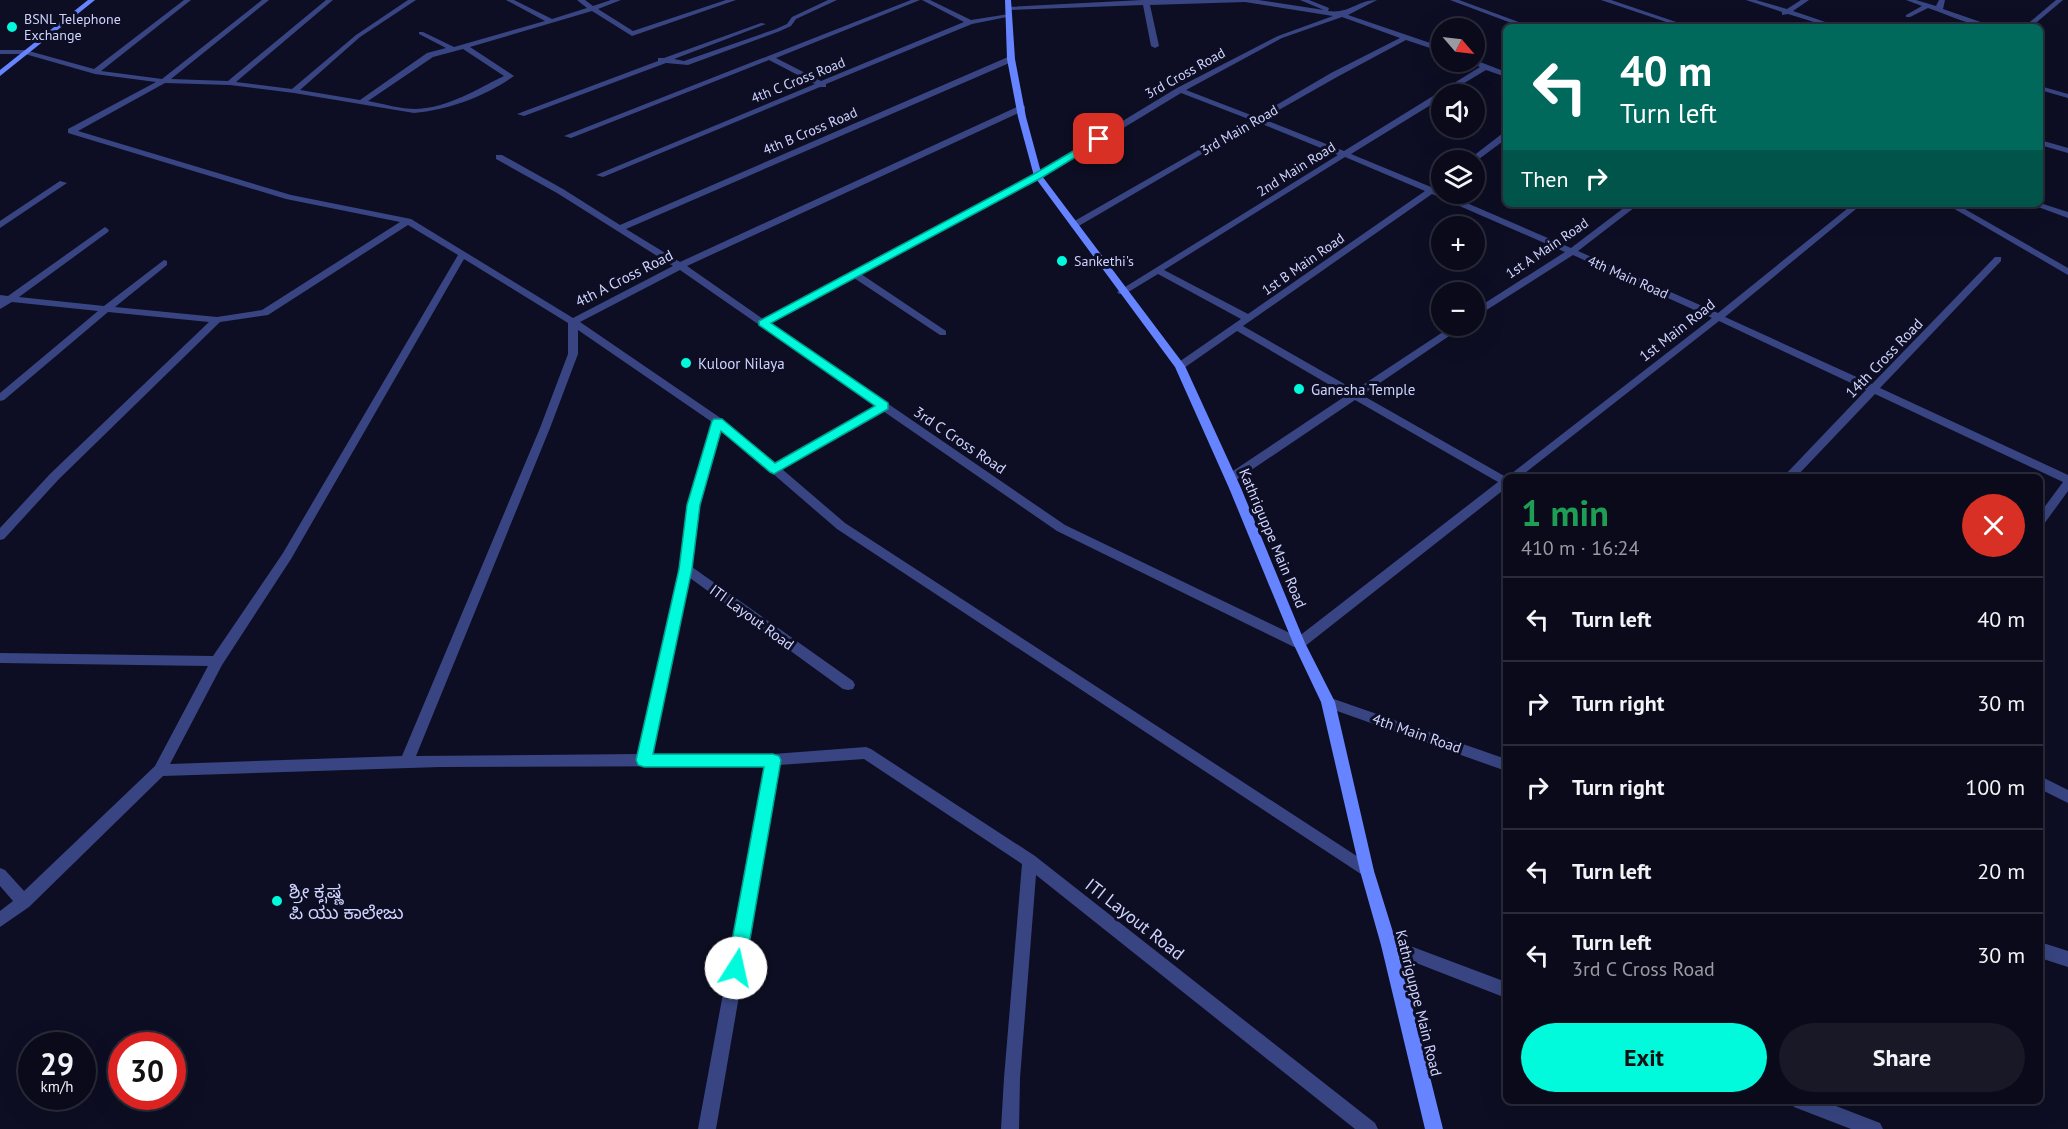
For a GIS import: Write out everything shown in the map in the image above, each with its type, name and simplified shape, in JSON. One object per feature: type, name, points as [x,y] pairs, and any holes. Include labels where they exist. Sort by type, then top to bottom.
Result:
[{"type":"main road","points":[[0,74],[24,52],[92,0]]},
{"type":"main road","name":"Kathriguppe Main Road","points":[[1008,8],[1011,59],[1022,117],[1038,176],[1122,292],[1180,366],[1231,478],[1299,643],[1328,702],[1367,871],[1389,945],[1434,1129]]},
{"type":"street","points":[[95,72],[188,0]]},
{"type":"street","points":[[266,0],[164,81],[71,130],[290,197],[408,221],[573,322],[718,421],[850,533],[1367,871]]},
{"type":"street","points":[[230,83],[330,0]]},
{"type":"street","points":[[294,91],[357,36],[413,0]]},
{"type":"street","points":[[509,0],[549,20]]},
{"type":"street","points":[[580,0],[632,34],[733,0]]},
{"type":"street","points":[[362,102],[430,55],[618,0]]},
{"type":"street","points":[[661,60],[685,63],[778,30],[789,25],[794,18],[834,0]]},
{"type":"street","points":[[568,136],[917,0]]},
{"type":"street","points":[[926,0],[970,22]]},
{"type":"street","name":"4th C Cross Road","points":[[600,175],[1008,8],[1245,0],[1342,15]]},
{"type":"street","points":[[1303,0],[1431,46]]},
{"type":"street","name":"3rd Cross Road","points":[[763,323],[1038,176],[1180,90],[1280,37],[1342,15],[1374,0]]},
{"type":"street","points":[[1453,0],[1521,24]]},
{"type":"street","points":[[1604,0],[1679,24]]},
{"type":"street","points":[[1749,0],[1827,24]]},
{"type":"street","points":[[1778,18],[1806,0]]},
{"type":"street","points":[[1909,0],[1982,24]]},
{"type":"street","points":[[1940,10],[1942,0]]},
{"type":"street","points":[[2031,24],[2060,0]]},
{"type":"street","points":[[1145,2],[1155,46]]},
{"type":"street","points":[[1908,16],[1928,6]]},
{"type":"street","points":[[521,114],[661,60],[763,24]]},
{"type":"street","points":[[421,33],[453,49]]},
{"type":"street","name":"3rd Main Road","points":[[1074,225],[1334,75],[1406,37]]},
{"type":"street","points":[[0,52],[24,52],[95,72],[164,81],[230,83],[414,111],[427,110],[483,91],[510,76],[464,46]]},
{"type":"street","points":[[771,58],[822,85]]},
{"type":"street","name":"4th B Cross Road","points":[[620,228],[1011,59]]},
{"type":"street","points":[[1485,68],[1503,74]]},
{"type":"street","name":"2nd Main Road","points":[[1122,292],[1478,72]]},
{"type":"street","points":[[2043,89],[2068,96]]},
{"type":"street","name":"4th Main Road","points":[[1180,90],[1347,153],[1431,190]]},
{"type":"street","name":"4th A Cross Road","points":[[406,763],[549,418],[573,354],[573,322],[680,266],[1022,108]]},
{"type":"street","points":[[1485,150],[1503,137]]},
{"type":"street","points":[[2043,143],[2068,151]]},
{"type":"street","name":"3rd C Cross Road","points":[[499,157],[680,266],[1061,528],[1299,643]]},
{"type":"street","points":[[0,225],[63,183]]},
{"type":"street","name":"1st B Main Road","points":[[1180,366],[1431,191]]},
{"type":"street","name":"4th Main Road","points":[[1463,204],[1719,317],[2068,482]]},
{"type":"street","name":"1st A Main Road","points":[[1485,308],[1571,252],[1631,207]]},
{"type":"street","name":"1st Main Road","points":[[1517,474],[1719,317],[1854,207]]},
{"type":"street","points":[[1955,207],[2068,272]]},
{"type":"street","points":[[2043,207],[2068,215]]},
{"type":"street","points":[[5,298],[217,320],[265,313],[408,221]]},
{"type":"street","points":[[0,306],[5,298],[105,230]]},
{"type":"street","points":[[0,920],[24,902],[160,770],[217,661],[287,556],[463,254]]},
{"type":"street","name":"14th Cross Road","points":[[1792,474],[1875,390],[1998,259]]},
{"type":"street","points":[[0,398],[164,263]]},
{"type":"street","points":[[1157,270],[1249,319]]},
{"type":"street","points":[[854,274],[944,333]]},
{"type":"street","points":[[0,536],[54,477],[217,320]]},
{"type":"street","points":[[1237,327],[1503,480]]},
{"type":"street","points":[[1231,478],[1443,336]]},
{"type":"street","points":[[774,469],[884,406]]},
{"type":"street","points":[[644,760],[686,569],[693,505],[718,421]]},
{"type":"street","points":[[2043,517],[2068,482]]},
{"type":"street","points":[[1299,643],[1503,484]]},
{"type":"street","name":"ITI Layout Road","points":[[686,569],[848,686]]},
{"type":"street","points":[[0,658],[217,661]]},
{"type":"street","name":"4th Main Road","points":[[1328,702],[1503,764]]},
{"type":"street","name":"ITI Layout Road","points":[[773,760],[866,753],[1030,861],[1370,1129]]},
{"type":"street","points":[[160,770],[406,763],[773,760],[707,1129]]},
{"type":"street","points":[[2043,784],[2068,796]]},
{"type":"street","points":[[1010,1129],[1030,861]]},
{"type":"street","points":[[0,875],[24,902]]},
{"type":"street","points":[[1389,945],[1503,989]]},
{"type":"street","points":[[2043,951],[2068,959]]},
{"type":"street","points":[[1808,1104],[1874,1129]]},
{"type":"place","name":"BSNL Telephone Exchange","points":[[12,27]]},
{"type":"place","name":"Sankethi's","points":[[1062,261]]},
{"type":"place","name":"Kuloor Nilaya","points":[[686,363]]},
{"type":"place","name":"Ganesha Temple","points":[[1299,389]]},
{"type":"place","name":"ಶ್ರೀ ಕೃಷ್ಣ ಪಿ ಯು ಕಾಲೇಜು","points":[[277,901]]},
{"type":"route","points":[[736,968],[773,760],[644,760],[686,569],[693,505],[718,421],[774,469],[884,406],[763,323],[1038,176],[1099,139]]}]
